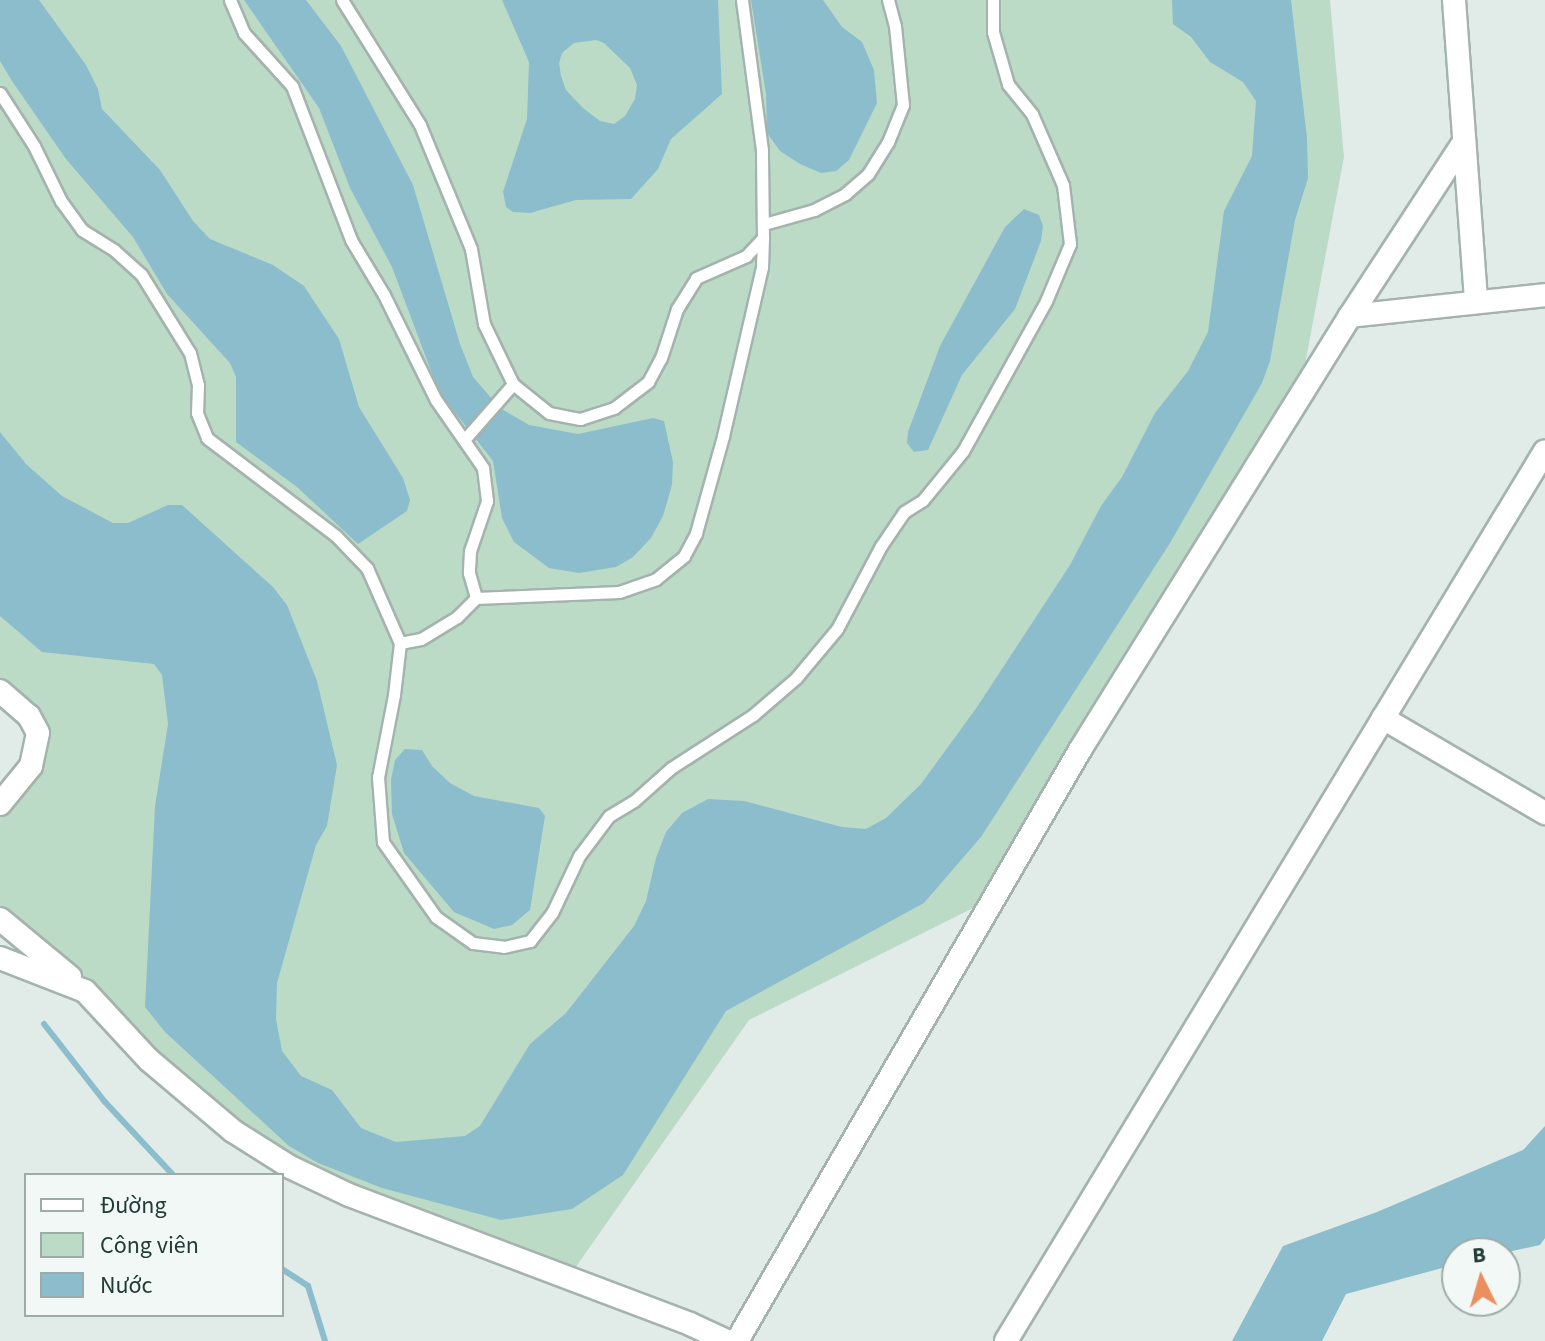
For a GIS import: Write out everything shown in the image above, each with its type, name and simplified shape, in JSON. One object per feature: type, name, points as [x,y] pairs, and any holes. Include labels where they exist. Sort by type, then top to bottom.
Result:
[{"type":"street","points":[[1454,0],[1476,302]]},
{"type":"street","points":[[737,1341],[1080,750],[1350,316],[1464,142]]},
{"type":"street","points":[[1350,316],[1545,295]]},
{"type":"street","points":[[1006,1341],[1545,451]]},
{"type":"street","points":[[0,691],[29,716],[38,733],[31,766],[0,804]]},
{"type":"street","points":[[1383,718],[1545,813]]},
{"type":"street","points":[[0,919],[85,991],[173,1080],[233,1131],[290,1167],[349,1195],[727,1341]]},
{"type":"street","points":[[0,958],[85,991]]},
{"type":"lane","points":[[230,0],[244,33],[292,86],[351,240],[384,295],[436,400],[483,468],[487,501],[470,551],[469,573],[476,598]]},
{"type":"lane","points":[[342,0],[420,125],[471,249],[484,324],[510,387],[549,413],[580,419],[614,408],[648,382],[661,358],[677,309],[696,278],[714,267],[746,256],[763,238]]},
{"type":"lane","points":[[400,643],[421,639],[457,617],[476,598],[619,592],[656,579],[684,556],[696,533],[720,451],[762,267],[762,150],[742,0]]},
{"type":"lane","points":[[764,224],[814,210],[845,194],[868,174],[888,142],[903,105],[895,26],[888,0]]},
{"type":"lane","points":[[0,93],[82,230],[114,250],[141,274],[190,353],[198,385],[197,413],[207,438],[300,507],[367,568],[400,643],[394,695],[378,777],[383,842],[436,917],[473,943],[504,947],[530,941],[552,913],[579,856],[609,816],[634,801],[671,768],[753,715],[796,678],[837,629],[904,512],[923,500],[963,451],[1046,301],[1070,244],[1063,185],[1032,114],[1008,84],[993,32],[993,0]]},
{"type":"lane","points":[[465,438],[510,387]]},
{"type":"green space","points":[[0,0],[1330,0],[1344,157],[1303,375],[981,904],[749,1020],[573,1271],[355,1189],[267,1145],[153,1052],[90,984],[0,909],[0,815],[38,770],[44,756],[0,682]]},
{"type":"water","points":[[0,0],[39,0],[86,65],[98,89],[102,109],[160,170],[193,221],[210,239],[273,265],[304,286],[339,339],[359,407],[403,478],[410,500],[407,511],[358,544],[297,487],[236,442],[236,377],[230,363],[167,294],[133,237],[66,159],[12,81],[0,61]]},
{"type":"water","points":[[244,0],[306,0],[341,46],[413,185],[460,344],[473,377],[500,408],[529,425],[578,434],[653,418],[664,421],[673,462],[672,485],[663,516],[651,538],[633,557],[616,567],[579,573],[549,568],[514,542],[502,518],[493,461],[439,392],[392,267],[350,188],[319,108]]},
{"type":"water","points":[[502,0],[718,0],[722,94],[671,139],[658,169],[631,199],[576,200],[530,213],[513,212],[506,207],[503,192],[527,119],[529,62]],"holes":[[[596,40],[604,43],[630,68],[637,85],[635,99],[625,116],[614,124],[600,121],[566,90],[559,63],[562,53],[574,43]]]},
{"type":"water","points":[[751,0],[823,0],[842,27],[862,42],[874,70],[877,103],[849,160],[836,171],[821,173],[800,164],[780,151],[767,133],[766,94]]},
{"type":"water","points":[[1172,0],[1291,0],[1307,138],[1308,178],[1295,220],[1270,361],[1262,383],[1170,543],[981,837],[924,903],[726,1011],[623,1175],[572,1209],[501,1220],[382,1188],[318,1163],[289,1146],[165,1032],[145,1007],[155,806],[168,724],[162,675],[154,664],[42,652],[0,616],[0,432],[26,464],[62,496],[113,523],[128,523],[168,505],[182,505],[273,587],[287,605],[317,681],[337,765],[327,826],[316,845],[277,983],[276,1019],[282,1051],[301,1076],[332,1090],[361,1128],[396,1142],[465,1136],[480,1126],[530,1044],[566,1013],[634,926],[646,901],[666,832],[682,813],[708,799],[744,801],[842,827],[866,829],[886,818],[921,784],[977,707],[1070,565],[1101,506],[1122,477],[1155,413],[1188,371],[1208,332],[1224,211],[1252,156],[1256,101],[1243,82],[1210,62],[1191,37],[1173,24]]},
{"type":"water","points":[[1024,209],[1039,215],[1043,226],[1041,241],[1015,309],[962,375],[928,450],[914,452],[907,443],[908,432],[940,346],[1005,227]]},
{"type":"water","points":[[405,749],[422,750],[432,766],[450,783],[474,796],[539,808],[545,816],[530,910],[512,925],[494,929],[454,912],[404,853],[392,814],[391,780],[395,760]]},
{"type":"water","points":[[1545,1126],[1545,1238],[1540,1245],[1521,1249],[1521,1237],[1441,1237],[1441,1268],[1346,1294],[1322,1341],[1232,1341],[1283,1246],[1377,1212],[1523,1150]]},
{"type":"waterway","points":[[44,1024],[105,1102],[171,1173]]},
{"type":"waterway","points":[[284,1270],[308,1286],[325,1341]]}]
